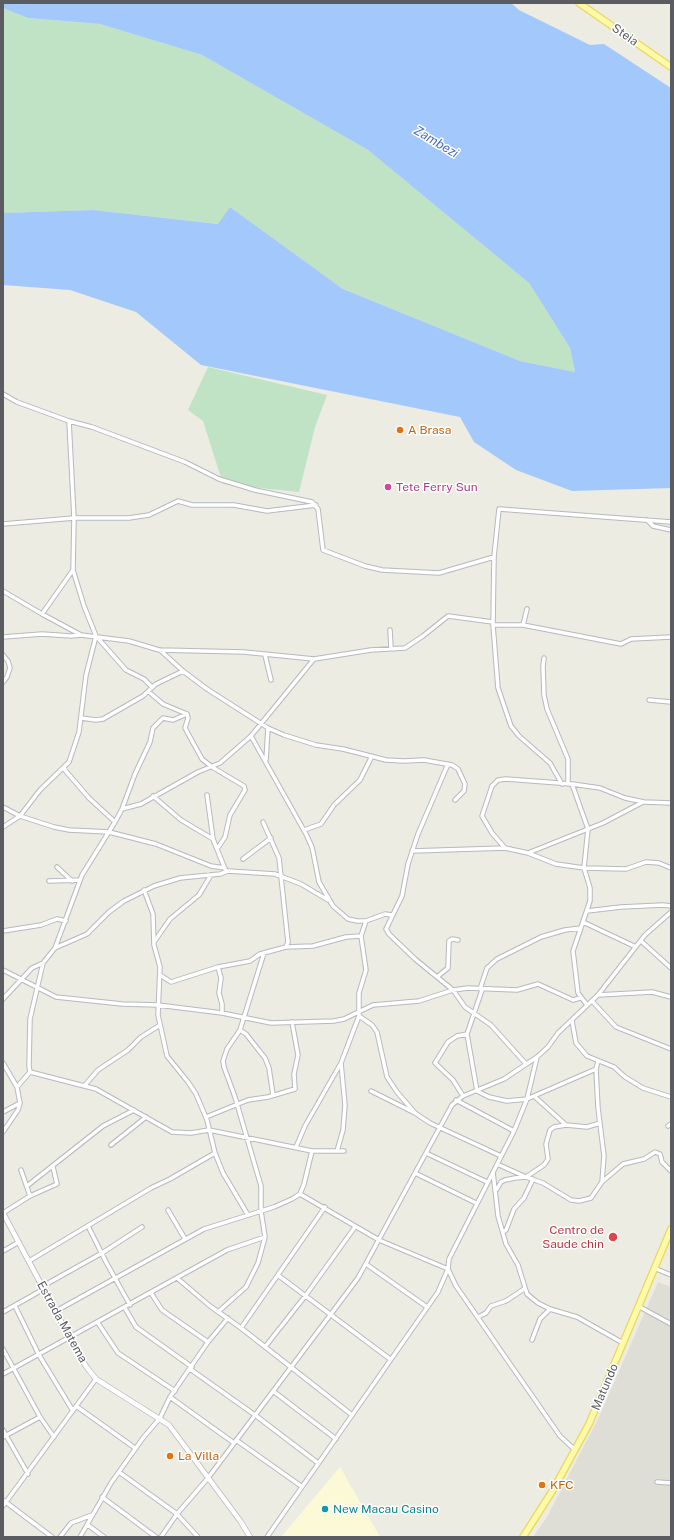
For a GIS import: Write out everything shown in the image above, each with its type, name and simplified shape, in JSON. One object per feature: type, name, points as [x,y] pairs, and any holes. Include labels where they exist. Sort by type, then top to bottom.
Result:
[{"type":"main road","name":"Steia","points":[[579,3],[671,67]]},
{"type":"main road","name":"Matundo","points":[[524,1537],[575,1451],[599,1400],[671,1228]]},
{"type":"street","points":[[3,394],[17,402],[178,460],[219,480],[282,496],[308,500],[316,505],[318,509],[323,550],[373,568],[439,573],[494,557]]},
{"type":"street","points":[[68,421],[74,518],[73,570],[84,606],[96,636],[126,670],[144,679],[152,687]]},
{"type":"street","points":[[3,524],[74,518],[140,517],[149,515],[178,501],[192,505],[234,505],[267,511],[316,505]]},
{"type":"street","points":[[562,784],[550,763],[518,736],[506,714],[498,688],[493,624],[494,557],[499,510],[671,522]]},
{"type":"street","points":[[647,520],[654,526],[671,530]]},
{"type":"street","points":[[42,614],[73,570]]},
{"type":"street","points":[[3,590],[42,614],[81,634]]},
{"type":"street","points":[[523,625],[527,609]]},
{"type":"street","points":[[3,637],[42,634],[71,636],[81,634],[129,641],[159,650],[236,652],[314,659],[408,646],[448,616],[493,624],[523,625],[621,644],[631,639],[671,637]]},
{"type":"street","points":[[390,630],[391,648]]},
{"type":"street","points":[[3,827],[20,816],[40,790],[64,769],[72,754],[81,718],[86,674],[96,636]]},
{"type":"street","points":[[159,650],[183,672],[268,728],[284,735],[316,745],[395,761],[424,760],[448,764],[458,769],[465,784],[464,791],[455,800]]},
{"type":"street","points":[[265,655],[271,680]]},
{"type":"street","points":[[3,656],[8,661],[10,668],[7,677],[3,682]]},
{"type":"street","points":[[544,658],[544,695],[547,709],[568,759],[570,784],[588,829],[584,868],[590,888],[587,911],[573,952],[580,998],[587,1006]]},
{"type":"street","points":[[122,809],[141,804],[198,772],[220,763],[251,736],[314,659]]},
{"type":"street","points":[[81,718],[96,720],[103,719],[149,692],[152,687],[183,672]]},
{"type":"street","points":[[149,692],[163,704],[187,714]]},
{"type":"street","points":[[649,700],[671,702]]},
{"type":"street","points":[[187,714],[188,718],[185,726],[186,732],[199,756],[212,767],[245,788],[230,815],[225,837],[217,850]]},
{"type":"street","points":[[3,999],[32,968],[43,963],[55,948],[80,880],[122,809],[135,774],[150,742],[155,726],[163,718],[174,720],[187,714]]},
{"type":"street","points":[[266,761],[268,728]]},
{"type":"street","points":[[251,736],[312,847],[319,882],[328,900],[348,919],[366,921],[385,914],[392,915]]},
{"type":"street","points":[[304,830],[321,824],[334,805],[360,780],[372,756]]},
{"type":"street","points":[[448,764],[412,851],[402,896],[386,926],[389,934],[453,990],[465,1007],[492,1025],[526,1064]]},
{"type":"street","points":[[64,769],[89,798],[115,822]]},
{"type":"street","points":[[505,848],[492,833],[482,816],[494,782],[506,779],[570,784],[600,788],[625,798],[644,802],[671,803]]},
{"type":"street","points":[[207,795],[213,839],[225,870]]},
{"type":"street","points":[[153,796],[181,820],[213,839]]},
{"type":"street","points":[[528,853],[603,823],[644,802]]},
{"type":"street","points":[[3,807],[20,816],[69,830],[109,832],[156,844],[225,870],[281,876],[301,884],[328,900]]},
{"type":"street","points":[[264,822],[279,858],[288,942],[286,947]]},
{"type":"street","points":[[243,859],[271,838]]},
{"type":"street","points":[[412,851],[505,848],[528,853],[545,861],[584,868],[626,870],[646,862],[659,863],[671,868]]},
{"type":"street","points":[[57,866],[72,881]]},
{"type":"street","points":[[55,948],[87,934],[109,912],[144,890],[180,878],[211,875],[225,870]]},
{"type":"street","points":[[63,882],[65,875]]},
{"type":"street","points":[[154,942],[170,919],[199,896],[211,875]]},
{"type":"street","points":[[49,881],[63,882],[80,880]]},
{"type":"street","points":[[144,890],[153,914],[154,942],[160,975],[158,1005],[160,1025],[167,1056],[188,1082],[206,1117],[215,1153],[223,1173],[248,1214]]},
{"type":"street","points":[[587,911],[621,907],[671,906]]},
{"type":"street","points":[[161,1537],[177,1514],[208,1478],[292,1367],[366,1264],[440,1126],[456,1100],[504,1079],[537,1057],[548,1047],[558,1033],[598,995],[640,941],[671,912]]},
{"type":"street","points":[[3,931],[41,925],[57,919],[66,921]]},
{"type":"street","points":[[296,1147],[305,1126],[341,1063],[359,1016],[359,993],[366,970],[361,936],[366,921]]},
{"type":"street","points":[[583,922],[636,947]]},
{"type":"street","points":[[477,1091],[467,1034],[487,968],[497,958],[541,937],[565,930],[581,928]]},
{"type":"street","points":[[160,975],[171,982],[218,967],[250,961],[258,954],[286,947],[313,946],[338,939],[361,936]]},
{"type":"street","points":[[437,977],[448,968],[449,941],[452,939],[458,940]]},
{"type":"street","points":[[640,941],[671,968]]},
{"type":"street","points":[[218,1312],[246,1287],[258,1263],[265,1237],[261,1211],[261,1186],[223,1061],[227,1049],[240,1030],[242,1018],[264,953]]},
{"type":"street","points":[[30,1072],[28,1066],[30,1019],[43,963]]},
{"type":"street","points":[[218,967],[221,978],[219,993],[222,1004],[222,1013]]},
{"type":"street","points":[[3,970],[56,997],[122,1004],[158,1005],[222,1013],[271,1023],[334,1022],[344,1019],[373,1005],[419,1001],[453,990],[468,988],[517,990],[538,984],[573,1000],[580,998]]},
{"type":"street","points":[[598,995],[652,992],[671,997]]},
{"type":"street","points":[[592,1000],[616,1027],[671,1050]]},
{"type":"street","points":[[359,1016],[372,1025],[378,1032],[387,1077],[397,1092],[415,1112],[422,1118],[501,1156]]},
{"type":"street","points":[[572,1021],[576,1043],[581,1051],[598,1061],[614,1067],[625,1077],[643,1088],[671,1097]]},
{"type":"street","points":[[206,1117],[237,1106],[248,1100],[295,1090],[294,1074],[298,1055],[292,1022]]},
{"type":"street","points":[[85,1085],[98,1070],[128,1050],[141,1037],[160,1025]]},
{"type":"street","points":[[240,1030],[246,1034],[265,1058],[269,1068],[273,1095]]},
{"type":"street","points":[[463,1096],[453,1080],[435,1063],[448,1042],[457,1036],[467,1034]]},
{"type":"street","points":[[266,1537],[438,1292],[448,1269],[449,1259],[476,1203],[514,1131],[527,1099],[537,1057]]},
{"type":"street","points":[[598,1061],[596,1069],[600,1123],[604,1149],[602,1182]]},
{"type":"street","points":[[3,1063],[5,1070],[17,1087],[20,1103],[18,1110],[3,1132]]},
{"type":"street","points":[[337,1151],[343,1130],[345,1106],[341,1063]]},
{"type":"street","points":[[477,1091],[488,1097],[507,1101],[527,1099],[596,1069]]},
{"type":"street","points":[[30,1072],[85,1085],[108,1094],[172,1132],[181,1134],[209,1130],[312,1151],[344,1151]]},
{"type":"street","points":[[17,1087],[30,1072]]},
{"type":"street","points":[[371,1091],[415,1112]]},
{"type":"street","points":[[534,1096],[566,1124]]},
{"type":"street","points":[[456,1100],[514,1131]]},
{"type":"street","points":[[3,1112],[20,1103]]},
{"type":"street","points":[[27,1186],[103,1126],[134,1110]]},
{"type":"street","points":[[111,1145],[146,1117]]},
{"type":"street","points":[[526,1178],[547,1162],[545,1148],[550,1130],[557,1126],[566,1124],[587,1127],[600,1123]]},
{"type":"street","points":[[56,1311],[204,1229],[274,1207],[300,1194],[312,1151]]},
{"type":"street","points":[[496,1190],[498,1185],[505,1180],[526,1178],[533,1179],[547,1185],[566,1198],[579,1201],[591,1198],[602,1182],[624,1164],[644,1160],[655,1152],[660,1154],[662,1162],[671,1170]]},
{"type":"street","points":[[29,1261],[151,1188],[170,1179],[215,1153]]},
{"type":"street","points":[[426,1153],[487,1182]]},
{"type":"street","points":[[497,1164],[526,1178]]},
{"type":"street","points":[[3,1213],[30,1196],[57,1184],[53,1167]]},
{"type":"street","points":[[21,1170],[30,1196]]},
{"type":"street","points":[[493,1171],[498,1216],[506,1244],[518,1265],[524,1289],[538,1303],[550,1309],[570,1314],[623,1343]]},
{"type":"street","points":[[415,1173],[476,1203]]},
{"type":"street","points":[[503,1232],[506,1230],[514,1209],[524,1198],[533,1179]]},
{"type":"street","points":[[300,1194],[325,1207],[355,1227],[379,1240],[448,1269],[456,1286],[560,1436],[575,1451]]},
{"type":"street","points":[[241,1328],[279,1276],[325,1207]]},
{"type":"street","points":[[168,1210],[186,1239]]},
{"type":"street","name":"Estrada Matema","points":[[3,1213],[81,1358],[96,1378],[169,1425],[250,1537]]},
{"type":"street","points":[[88,1226],[130,1305]]},
{"type":"street","points":[[3,1312],[102,1253],[142,1227]]},
{"type":"street","points":[[265,1347],[306,1295],[355,1227]]},
{"type":"street","points":[[3,1374],[71,1338],[227,1250],[265,1237]]},
{"type":"street","points":[[3,1250],[19,1242]]},
{"type":"street","points":[[366,1264],[427,1307]]},
{"type":"street","points":[[654,1268],[671,1275]]},
{"type":"street","points":[[279,1276],[390,1359]]},
{"type":"street","points":[[177,1278],[218,1312],[292,1367],[352,1415]]},
{"type":"street","points":[[478,1317],[486,1313],[491,1306],[506,1301],[524,1289]]},
{"type":"street","points":[[151,1293],[162,1310],[208,1342]]},
{"type":"street","points":[[15,1306],[39,1355],[72,1411]]},
{"type":"street","points":[[638,1306],[671,1324]]},
{"type":"street","points":[[125,1308],[136,1327],[255,1415],[318,1464]]},
{"type":"street","points":[[532,1340],[540,1319],[550,1309]]},
{"type":"street","points":[[80,1537],[88,1525],[102,1497],[135,1448],[160,1418],[170,1397],[208,1342],[228,1318]]},
{"type":"street","points":[[98,1323],[118,1352],[175,1391]]},
{"type":"street","points":[[3,1349],[40,1417],[54,1437]]},
{"type":"street","points":[[3,1506],[4,1501],[28,1474],[96,1378]]},
{"type":"street","points":[[273,1391],[336,1439]]},
{"type":"street","points":[[170,1397],[301,1486]]},
{"type":"street","points":[[76,1406],[135,1448]]},
{"type":"street","points":[[4,1436],[40,1417]]},
{"type":"street","points":[[3,1430],[4,1436],[28,1474]]},
{"type":"street","points":[[119,1472],[177,1514],[198,1537]]},
{"type":"street","points":[[657,1482],[671,1483]]},
{"type":"street","points":[[102,1497],[156,1537]]},
{"type":"street","points":[[4,1501],[52,1537]]},
{"type":"street","points":[[60,1537],[71,1523],[92,1515]]},
{"type":"street","points":[[88,1525],[104,1537]]},
{"type":"shaded area","points":[[658,1282],[671,1287],[671,1537],[533,1537],[547,1517],[599,1417]]},
{"type":"shaded area","points":[[340,1467],[380,1537],[281,1537]]},
{"type":"green space","points":[[3,8],[28,18],[100,24],[202,55],[368,150],[529,283],[570,348],[575,372],[520,361],[343,289],[230,207],[219,224],[93,210],[3,213]]},
{"type":"green space","points":[[208,367],[327,395],[315,427],[299,492],[223,484],[203,421],[188,410]]},
{"type":"water","name":"Zambezi","points":[[3,3],[511,3],[519,10],[590,45],[604,44],[671,88],[671,488],[572,491],[516,470],[474,442],[460,417],[201,365],[136,312],[70,290],[3,285],[3,213],[93,210],[218,224],[230,207],[343,289],[520,361],[575,372],[570,348],[529,283],[368,150],[202,55],[100,24],[28,18],[3,8]]},
{"type":"place","name":"A Brasa","points":[[400,430]]},
{"type":"place","name":"Tete Ferry Sun","points":[[388,487]]},
{"type":"place","name":"Centro de Saude chin","points":[[613,1237]]},
{"type":"place","name":"La Villa","points":[[170,1456]]},
{"type":"place","name":"KFC","points":[[542,1485]]},
{"type":"place","name":"New Macau Casino","points":[[325,1509]]}]
